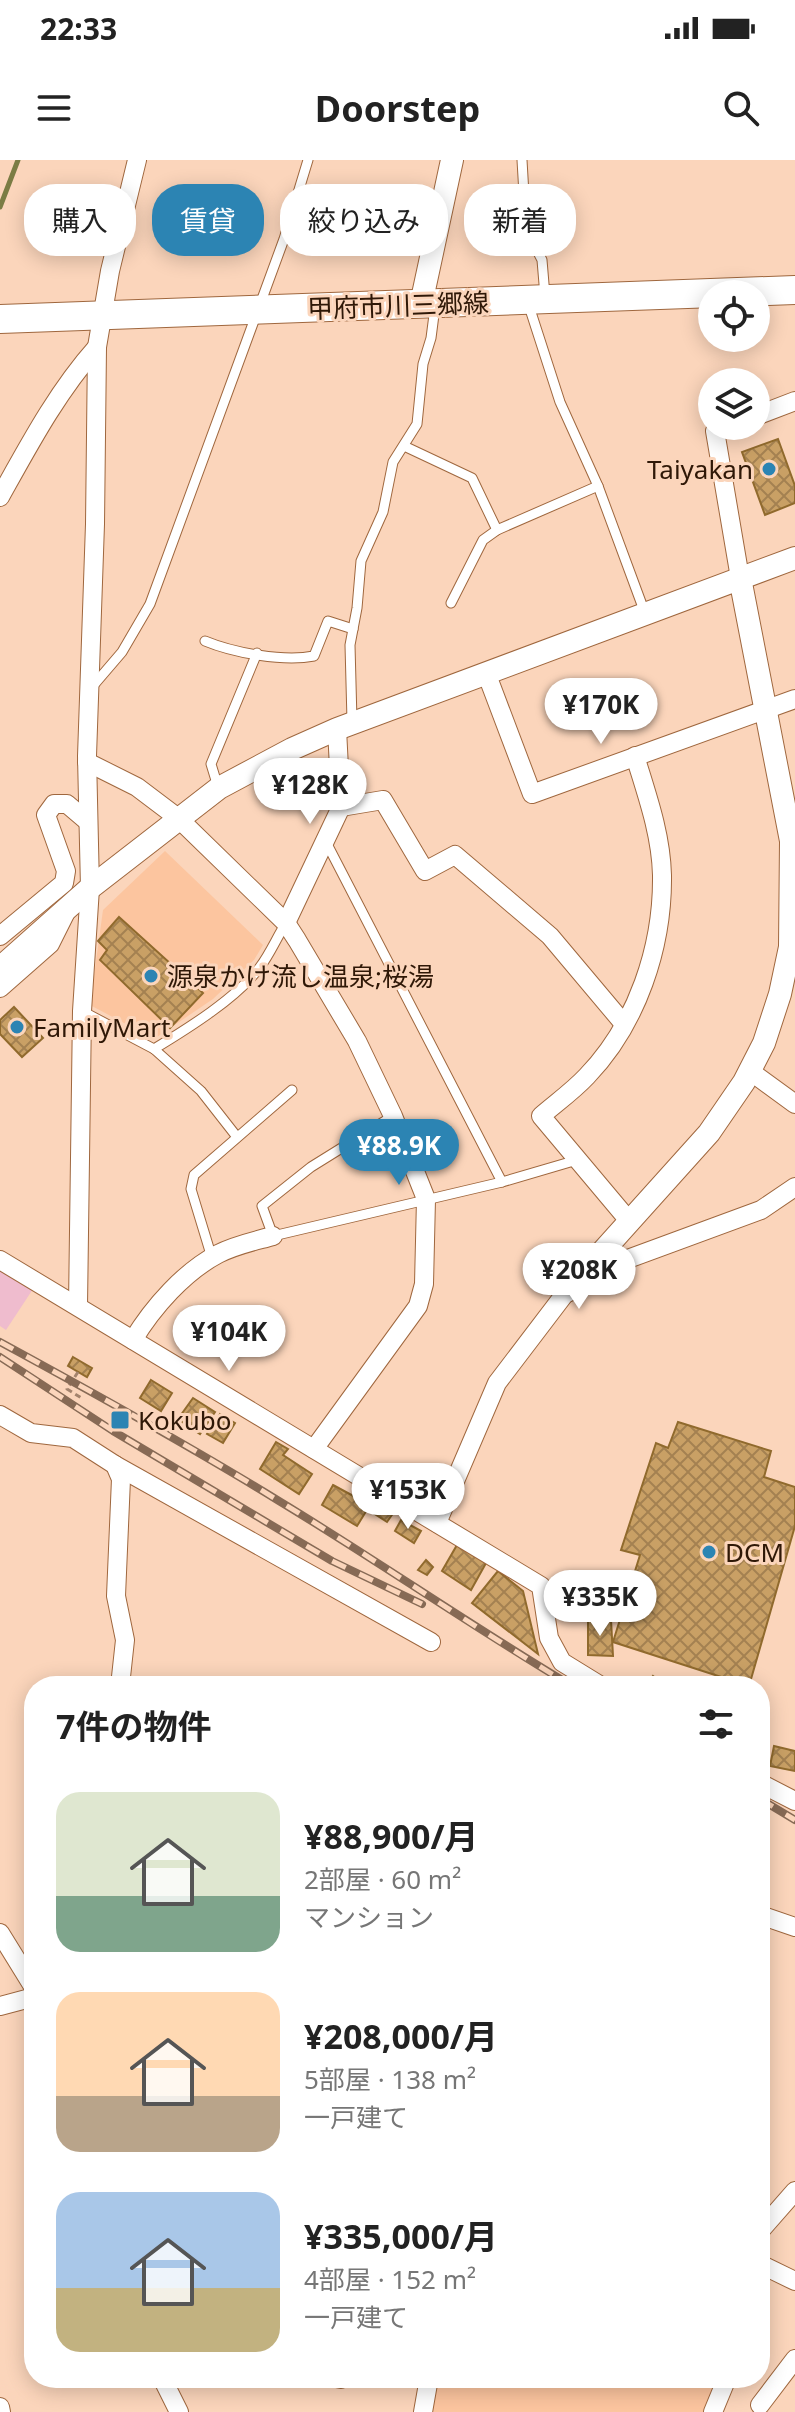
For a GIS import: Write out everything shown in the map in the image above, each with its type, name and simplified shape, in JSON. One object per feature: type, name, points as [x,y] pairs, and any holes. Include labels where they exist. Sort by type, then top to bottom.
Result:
[{"type":"main road","name":"甲府市川三郷線","points":[[0,319],[795,290]]},
{"type":"street","points":[[78,1306],[82,1011],[90,888],[87,762],[97,347],[110,271],[137,160]]},
{"type":"street","points":[[428,304],[452,160]]},
{"type":"street","points":[[0,497],[72,375],[97,347]]},
{"type":"street","points":[[770,411],[795,401]]},
{"type":"street","points":[[437,1523],[497,1383],[567,1291],[709,1133],[750,1071],[764,1043],[780,994],[790,947],[792,828],[765,710],[717,440]]},
{"type":"street","points":[[0,968],[90,888],[178,818],[219,788],[292,749],[344,726],[795,558]]},
{"type":"street","points":[[487,675],[532,794],[795,699]]},
{"type":"street","points":[[286,923],[341,807],[344,726]]},
{"type":"street","points":[[630,1222],[541,1116],[587,1077],[612,1045],[636,1003],[654,952],[662,873],[653,814],[635,756]]},
{"type":"street","points":[[87,762],[137,787],[178,818],[286,923],[357,1041],[393,1116],[426,1199],[424,1284],[418,1306],[314,1449]]},
{"type":"street","points":[[341,807],[383,800],[425,871],[455,855],[550,936],[624,1024]]},
{"type":"street","points":[[0,936],[64,883],[66,871],[46,815],[54,804],[67,804],[87,821]]},
{"type":"street","points":[[0,988],[50,944],[68,908]]},
{"type":"street","points":[[750,1071],[795,1104]]},
{"type":"street","points":[[567,1291],[598,1270],[761,1210],[795,1187]]},
{"type":"street","points":[[133,1340],[143,1324],[197,1267],[235,1247],[273,1236]]},
{"type":"street","points":[[0,1260],[541,1586],[549,1638],[562,1662],[585,1676]]},
{"type":"street","points":[[0,1415],[31,1433],[73,1438],[115,1465],[431,1642]]},
{"type":"street","points":[[115,1465],[121,1479],[116,1596],[125,1640],[121,1676]]},
{"type":"street","points":[[770,1788],[795,1801]]},
{"type":"street","points":[[770,1918],[795,1927]]},
{"type":"street","points":[[0,1933],[24,1972]]},
{"type":"street","points":[[0,2006],[24,2000]]},
{"type":"street","points":[[770,2220],[795,2191]]},
{"type":"street","points":[[770,2269],[795,2281]]},
{"type":"street","points":[[760,2405],[795,2359]]},
{"type":"street","points":[[167,2388],[179,2412]]},
{"type":"street","points":[[423,2412],[427,2388]]},
{"type":"street","points":[[713,2412],[723,2388]]},
{"type":"lane","points":[[90,690],[122,652],[150,604],[284,239],[308,160]]},
{"type":"lane","points":[[522,160],[526,229],[542,260],[536,300],[560,402],[598,486],[645,613]]},
{"type":"lane","points":[[344,726],[361,561],[383,512],[393,462],[417,424],[423,364],[431,338],[428,304]]},
{"type":"lane","points":[[404,446],[472,478],[497,530]]},
{"type":"lane","points":[[451,603],[483,540],[497,530],[598,486]]},
{"type":"lane","points":[[205,641],[224,649],[298,659],[314,656],[328,621],[353,629]]},
{"type":"lane","points":[[219,788],[211,764],[257,653]]},
{"type":"lane","points":[[326,842],[502,1182]]},
{"type":"lane","points":[[154,1049],[194,1025],[260,968],[286,923]]},
{"type":"lane","points":[[82,1011],[154,1049],[201,1091],[237,1137]]},
{"type":"lane","points":[[212,1258],[191,1189],[194,1175],[292,1090]]},
{"type":"lane","points":[[393,1116],[311,1167],[262,1206],[273,1236],[502,1182],[577,1160]]},
{"type":"path","points":[[78,1372],[67,1389],[83,1399]]},
{"type":"shaded area","points":[[165,851],[263,945],[254,960],[213,999],[154,1039],[90,1005],[103,910]]},
{"type":"shaded area","points":[[0,1270],[33,1289],[6,1330],[0,1326]]},
{"type":"shaded area","points":[[432,2388],[716,2388],[707,2412],[427,2412]]},
{"type":"building","name":"Taiyakan","points":[[778,439],[795,486],[795,503],[765,515],[742,452]]},
{"type":"building","name":"源泉かけ流し温泉;桜湯","points":[[119,917],[203,993],[170,1028],[100,960],[107,950],[98,941]]},
{"type":"building","name":"FamilyMart","points":[[14,1007],[43,1038],[22,1057],[0,1034],[0,1020]]},
{"type":"building","points":[[73,1357],[92,1368],[87,1377],[68,1366]]},
{"type":"building","points":[[151,1380],[172,1393],[161,1411],[140,1398]]},
{"type":"building","points":[[193,1398],[215,1412],[200,1434],[178,1419]]},
{"type":"building","points":[[220,1414],[235,1423],[223,1443],[207,1434]]},
{"type":"building","name":"DCM","points":[[678,1422],[771,1451],[764,1477],[795,1487],[795,1526],[752,1676],[718,1676],[613,1642],[640,1555],[621,1550],[656,1443],[668,1448]]},
{"type":"building","points":[[276,1442],[288,1449],[283,1455],[312,1474],[299,1494],[260,1469]]},
{"type":"building","points":[[333,1485],[370,1505],[357,1526],[322,1505]]},
{"type":"building","points":[[381,1499],[396,1509],[387,1522],[373,1513]]},
{"type":"building","points":[[401,1520],[421,1531],[414,1543],[395,1531]]},
{"type":"building","points":[[457,1545],[486,1563],[471,1590],[442,1571]]},
{"type":"building","points":[[426,1560],[433,1567],[427,1575],[418,1570]]},
{"type":"building","points":[[498,1571],[523,1591],[538,1654],[472,1603]]},
{"type":"building","points":[[588,1619],[611,1620],[613,1656],[588,1655]]},
{"type":"building","points":[[774,1746],[795,1751],[795,1771],[770,1766]]},
{"type":"waterway","points":[[0,207],[18,160]]},
{"type":"railway","points":[[0,1342],[245,1480],[556,1676]]},
{"type":"railway","points":[[0,1357],[113,1431],[332,1561],[422,1604]]},
{"type":"railway","points":[[770,1805],[795,1820]]},
{"type":"place","name":"Taiyakan","points":[[769,469]]},
{"type":"place","name":"源泉かけ流し温泉;桜湯","points":[[151,976]]},
{"type":"place","name":"FamilyMart","points":[[17,1027]]},
{"type":"place","name":"Kokubo","points":[[120,1420]]},
{"type":"place","name":"DCM","points":[[709,1552]]}]
